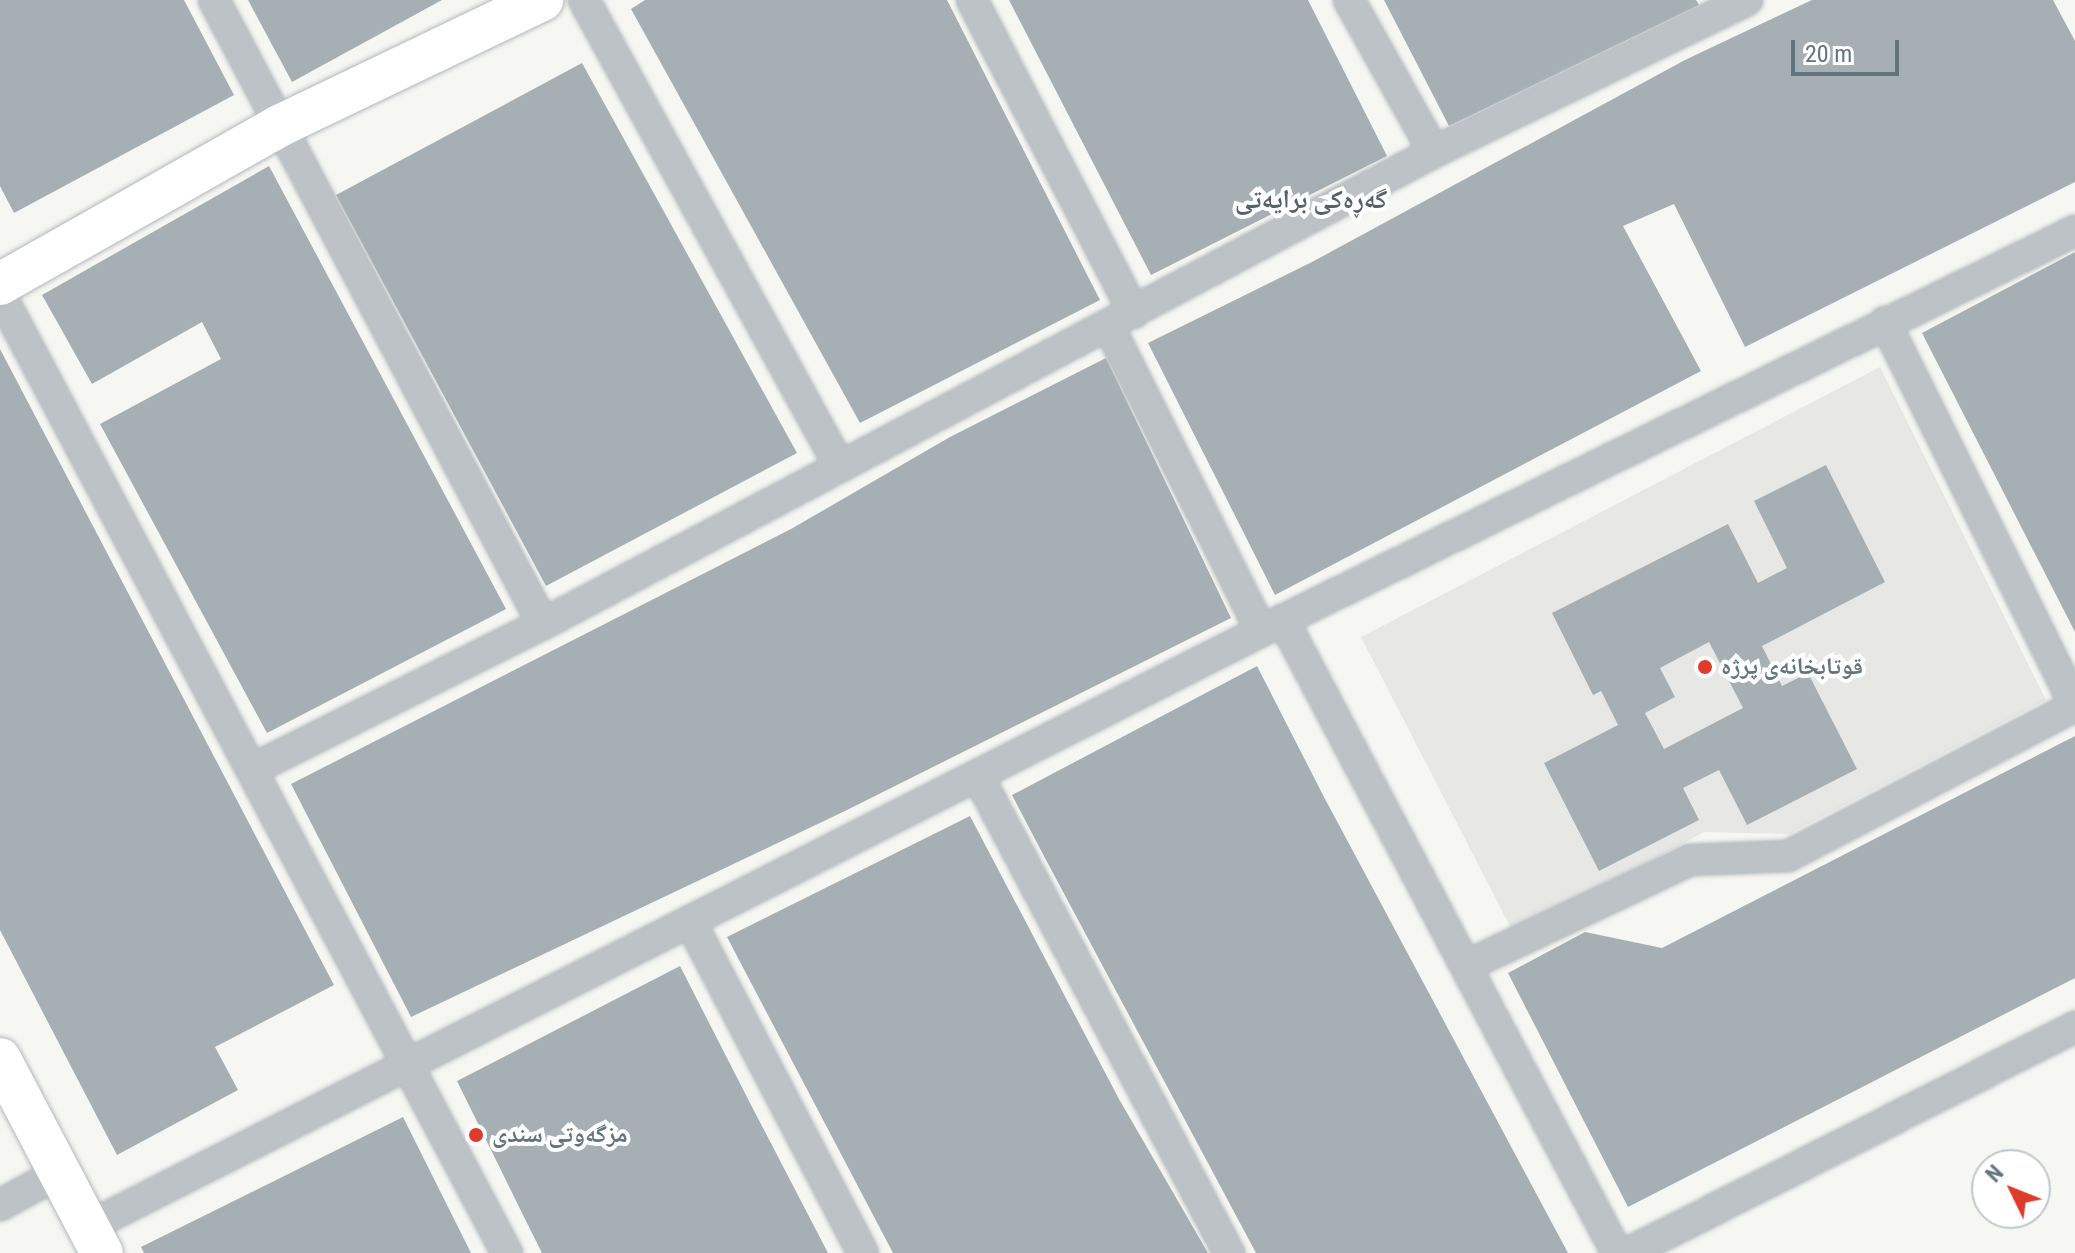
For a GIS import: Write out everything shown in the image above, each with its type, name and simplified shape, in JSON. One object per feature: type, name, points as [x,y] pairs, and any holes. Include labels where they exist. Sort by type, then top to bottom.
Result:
[{"type":"street","points":[[214,0],[543,624]]},
{"type":"street","points":[[0,284],[279,126],[542,0]]},
{"type":"street","points":[[584,0],[839,465]]},
{"type":"street","points":[[972,0],[1121,320],[1272,626],[1466,966],[1617,1253]]},
{"type":"street","points":[[1349,0],[1434,152]]},
{"type":"street","points":[[253,769],[543,624],[1434,152],[1734,3]]},
{"type":"street","points":[[0,1059],[95,1240],[410,1064],[690,921],[979,778],[1272,626],[2075,231]]},
{"type":"street","points":[[0,294],[410,1064],[507,1253]]},
{"type":"street","points":[[1466,966],[1690,860],[1788,856],[2075,705],[1885,322]]},
{"type":"street","points":[[979,778],[1229,1253]]},
{"type":"street","points":[[690,921],[863,1253]]},
{"type":"street","points":[[1628,1253],[2075,1027]]},
{"type":"street","points":[[0,1205],[59,1173]]},
{"type":"shaded area","name":"قوتابخانەی پرژە","points":[[1880,367],[2046,700],[1789,834],[1704,832],[1514,934],[1361,637]]},
{"type":"building","points":[[0,0],[184,0],[234,95],[14,213],[0,186]]},
{"type":"building","points":[[248,0],[442,0],[292,82]]},
{"type":"building","points":[[645,0],[947,0],[1100,300],[860,423],[631,9]]},
{"type":"building","points":[[1009,0],[1308,0],[1387,156],[1151,275]]},
{"type":"building","points":[[1384,0],[1696,0],[1699,5],[1449,126]]},
{"type":"building","points":[[1812,0],[2053,0],[2075,41],[2075,182],[1745,347],[1674,204],[1623,226],[1701,371],[1275,595],[1148,343],[1312,262],[1685,60]]},
{"type":"building","points":[[582,63],[797,453],[546,586],[336,195]]},
{"type":"building","points":[[269,166],[506,609],[267,733],[100,424],[221,359],[202,322],[92,384],[42,295]]},
{"type":"building","points":[[2075,252],[2075,632],[1922,333]]},
{"type":"building","points":[[0,349],[334,985],[215,1047],[238,1090],[117,1155],[0,930]]},
{"type":"building","points":[[1106,358],[1231,618],[845,811],[411,1017],[291,784],[791,529],[950,437]]},
{"type":"building","points":[[1826,465],[1885,582],[1762,646],[1782,686],[1808,673],[1857,769],[1747,825],[1719,770],[1683,788],[1699,820],[1599,871],[1544,763],[1618,725],[1601,691],[1593,695],[1552,613],[1728,524],[1758,583],[1787,568],[1754,501]],"holes":[[[1709,642],[1743,708],[1664,749],[1645,713],[1675,697],[1660,668]]]},
{"type":"building","points":[[1257,666],[1568,1253],[1256,1253],[1045,858],[1012,795]]},
{"type":"building","points":[[2075,736],[2075,978],[1628,1207],[1508,973],[1585,932],[1662,948]]},
{"type":"building","points":[[970,816],[1119,1099],[1208,1253],[893,1253],[727,937]]},
{"type":"building","points":[[680,966],[828,1253],[542,1253],[457,1081]]},
{"type":"building","points":[[403,1117],[471,1253],[144,1253],[141,1247]]},
{"type":"place","name":"قوتابخانەی پرژە","points":[[1705,667]]},
{"type":"place","name":"مزگەوتی سندی","points":[[476,1135]]},
{"type":"district","name":"گەڕەکی برایەتی","points":[[1311,200]]}]
